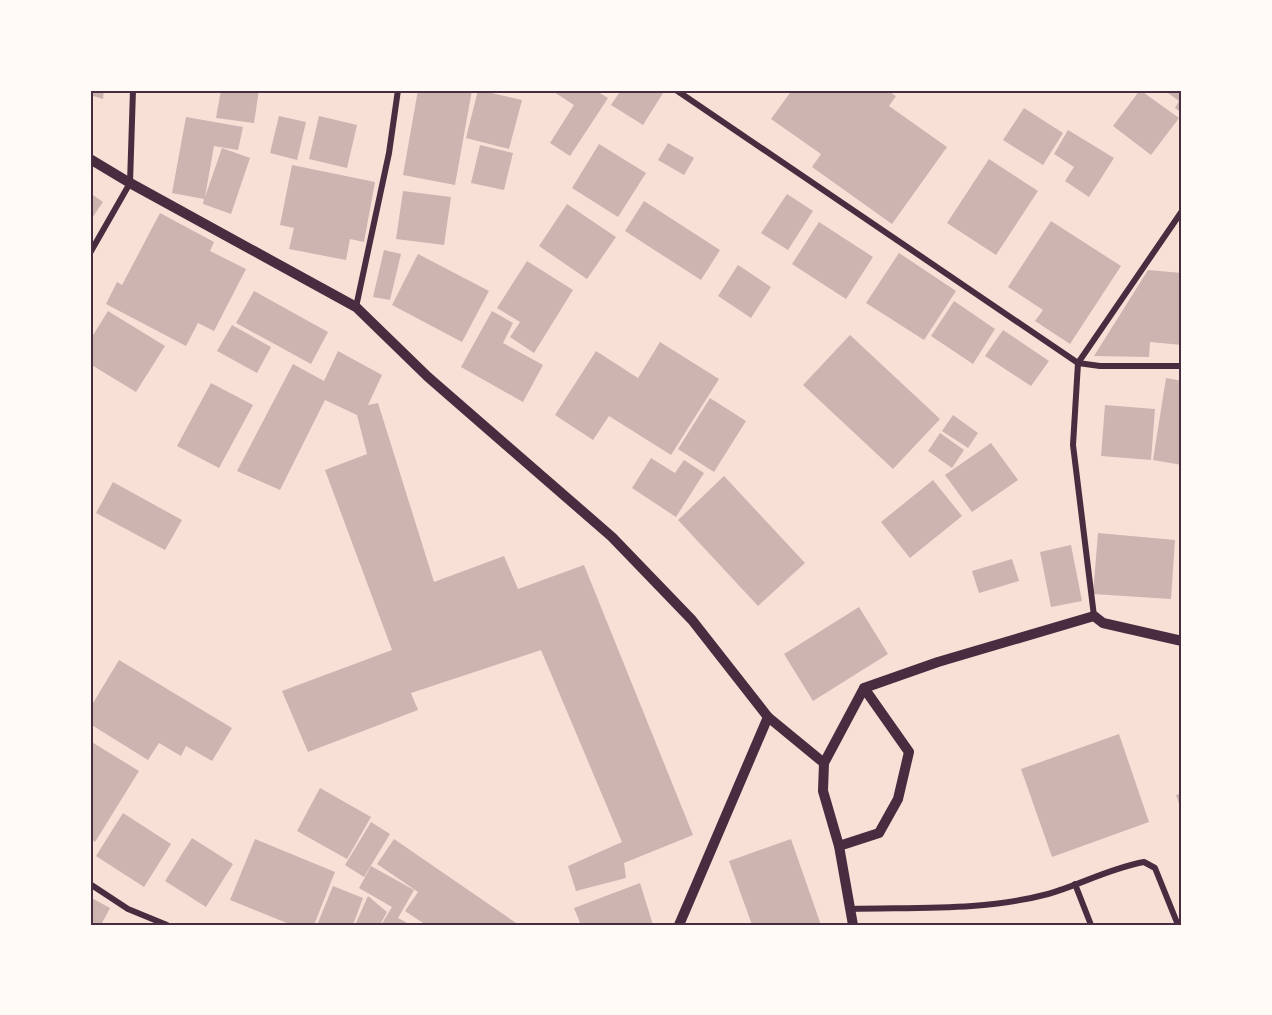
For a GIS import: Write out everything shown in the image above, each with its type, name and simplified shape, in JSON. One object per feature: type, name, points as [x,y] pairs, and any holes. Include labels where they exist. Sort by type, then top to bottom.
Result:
[{"type":"street","points":[[90,253],[130,183],[133,90]]},
{"type":"street","points":[[356,307],[388,153],[398,90]]},
{"type":"street","points":[[676,90],[1078,363],[1100,366],[1182,366]]},
{"type":"street","points":[[90,159],[356,307],[428,377],[612,537],[692,620],[768,717],[824,763]]},
{"type":"street","points":[[1182,211],[1078,363],[1073,445],[1094,616],[1103,623],[1182,640]]},
{"type":"street","points":[[853,925],[839,846],[823,790],[824,763],[864,688],[938,662],[1094,616]]},
{"type":"street","points":[[839,846],[879,833],[898,799],[909,752],[864,688]]},
{"type":"street","points":[[679,925],[768,717]]},
{"type":"street","points":[[850,909],[994,904],[1048,894],[1128,865],[1144,862],[1155,868],[1178,925]]},
{"type":"street","points":[[1075,884],[1091,925]]},
{"type":"street","points":[[90,885],[128,909],[167,925]]},
{"type":"building","points":[[90,90],[104,90],[103,99],[90,95]]},
{"type":"building","points":[[221,90],[259,90],[254,123],[216,118]]},
{"type":"building","points":[[418,90],[472,90],[455,185],[403,175]]},
{"type":"building","points":[[478,90],[522,100],[509,149],[466,138]]},
{"type":"building","points":[[551,90],[595,90],[608,98],[570,156],[550,143],[574,105]]},
{"type":"building","points":[[621,90],[658,90],[663,93],[643,125],[611,105]]},
{"type":"building","points":[[792,90],[864,90],[869,93],[871,90],[887,90],[896,96],[889,106],[947,147],[892,224],[812,167],[821,154],[771,119]]},
{"type":"building","points":[[1140,90],[1179,118],[1151,155],[1113,126]]},
{"type":"building","points":[[1164,90],[1182,90],[1182,113],[1175,108],[1179,101]]},
{"type":"building","points":[[1024,108],[1063,133],[1043,165],[1003,140]]},
{"type":"building","points":[[279,116],[306,122],[297,160],[270,153]]},
{"type":"building","points":[[319,116],[357,125],[347,168],[309,159]]},
{"type":"building","points":[[186,117],[243,127],[238,150],[214,146],[205,197],[222,148],[250,158],[231,214],[203,204],[204,199],[172,193]]},
{"type":"building","points":[[1068,130],[1114,158],[1089,197],[1065,181],[1074,167],[1054,154]]},
{"type":"building","points":[[668,143],[694,158],[684,175],[658,160]]},
{"type":"building","points":[[599,144],[646,173],[618,217],[572,188]]},
{"type":"building","points":[[480,145],[513,153],[504,190],[471,183]]},
{"type":"building","points":[[989,159],[1038,191],[996,255],[947,223]]},
{"type":"building","points":[[292,165],[375,182],[364,242],[350,239],[346,260],[289,249],[294,228],[280,225]]},
{"type":"building","points":[[403,191],[451,197],[444,245],[396,239]]},
{"type":"building","points":[[90,193],[103,202],[90,221]]},
{"type":"building","points":[[787,194],[813,211],[788,250],[761,233]]},
{"type":"building","points":[[644,201],[720,250],[701,280],[625,231]]},
{"type":"building","points":[[567,204],[616,237],[587,279],[539,246]]},
{"type":"building","points":[[160,213],[214,242],[210,251],[246,269],[214,331],[198,323],[186,346],[106,304],[117,282],[122,285]]},
{"type":"building","points":[[1051,221],[1121,266],[1070,344],[1035,321],[1043,310],[1008,287]]},
{"type":"building","points":[[819,222],[873,257],[846,299],[792,264]]},
{"type":"building","points":[[384,250],[401,254],[390,300],[373,297]]},
{"type":"building","points":[[899,253],[956,291],[924,340],[866,303]]},
{"type":"building","points":[[418,254],[489,291],[462,342],[392,305]]},
{"type":"building","points":[[527,261],[573,290],[534,353],[510,337],[520,322],[497,308]]},
{"type":"building","points":[[738,265],[771,287],[751,318],[718,296]]},
{"type":"building","points":[[1148,270],[1182,273],[1182,345],[1150,342],[1149,357],[1094,356]]},
{"type":"building","points":[[254,291],[328,332],[311,364],[236,323]]},
{"type":"building","points":[[954,301],[995,329],[973,364],[931,336]]},
{"type":"building","points":[[108,311],[165,346],[136,392],[90,364],[90,340]]},
{"type":"building","points":[[492,311],[513,323],[503,343],[543,365],[523,402],[461,367]]},
{"type":"building","points":[[232,325],[271,347],[257,373],[217,351]]},
{"type":"building","points":[[1003,330],[1049,361],[1031,386],[985,356]]},
{"type":"building","points":[[850,335],[940,419],[893,469],[803,385]]},
{"type":"building","points":[[660,342],[719,379],[671,455],[609,416],[593,440],[555,415],[596,351],[638,378]]},
{"type":"building","points":[[338,351],[382,375],[368,405],[378,403],[434,582],[504,556],[518,589],[584,565],[693,835],[624,863],[626,878],[576,891],[568,866],[622,842],[541,650],[411,693],[418,710],[308,752],[282,691],[392,650],[325,470],[367,454],[357,415],[325,400],[280,490],[237,471],[293,364],[324,381]]},
{"type":"building","points":[[1166,378],[1182,381],[1182,465],[1153,460]]},
{"type":"building","points":[[211,383],[253,405],[219,468],[177,446]]},
{"type":"building","points":[[710,398],[746,421],[714,472],[678,449]]},
{"type":"building","points":[[1105,405],[1155,409],[1151,460],[1101,456]]},
{"type":"building","points":[[953,415],[978,433],[968,448],[942,431]]},
{"type":"building","points":[[940,433],[964,450],[952,468],[928,451]]},
{"type":"building","points":[[991,443],[1018,480],[972,512],[945,475]]},
{"type":"building","points":[[651,458],[675,473],[684,460],[704,473],[676,517],[632,488]]},
{"type":"building","points":[[724,476],[805,563],[758,606],[678,520]]},
{"type":"building","points":[[933,480],[962,516],[910,558],[881,522]]},
{"type":"building","points":[[113,482],[182,520],[165,550],[96,513]]},
{"type":"building","points":[[1098,533],[1175,540],[1171,599],[1093,594]]},
{"type":"building","points":[[1071,545],[1082,601],[1051,607],[1040,552]]},
{"type":"building","points":[[1012,559],[1019,581],[979,593],[972,571]]},
{"type":"building","points":[[859,607],[888,654],[813,701],[784,654]]},
{"type":"building","points":[[119,660],[232,728],[212,761],[186,746],[181,756],[159,743],[148,760],[90,724],[90,708]]},
{"type":"building","points":[[1119,734],[1149,822],[1052,857],[1021,769]]},
{"type":"building","points":[[90,741],[139,771],[95,842],[90,838]]},
{"type":"building","points":[[320,788],[371,817],[347,859],[297,831]]},
{"type":"building","points":[[1182,793],[1182,812],[1176,795]]},
{"type":"building","points":[[123,813],[171,844],[144,887],[96,856]]},
{"type":"building","points":[[371,822],[390,834],[364,877],[345,865]]},
{"type":"building","points":[[192,838],[233,864],[206,907],[165,881]]},
{"type":"building","points":[[255,839],[335,872],[314,925],[292,925],[230,900]]},
{"type":"building","points":[[394,839],[519,925],[426,925],[405,911],[418,892],[377,864]]},
{"type":"building","points":[[791,839],[821,925],[752,925],[729,861]]},
{"type":"building","points":[[371,866],[414,890],[398,918],[411,925],[381,925],[392,907],[359,888]]},
{"type":"building","points":[[640,883],[653,925],[581,925],[574,908]]},
{"type":"building","points":[[333,886],[363,898],[353,925],[317,925]]},
{"type":"building","points":[[368,896],[387,912],[380,925],[355,925]]},
{"type":"building","points":[[90,897],[110,908],[101,925],[90,925]]}]
